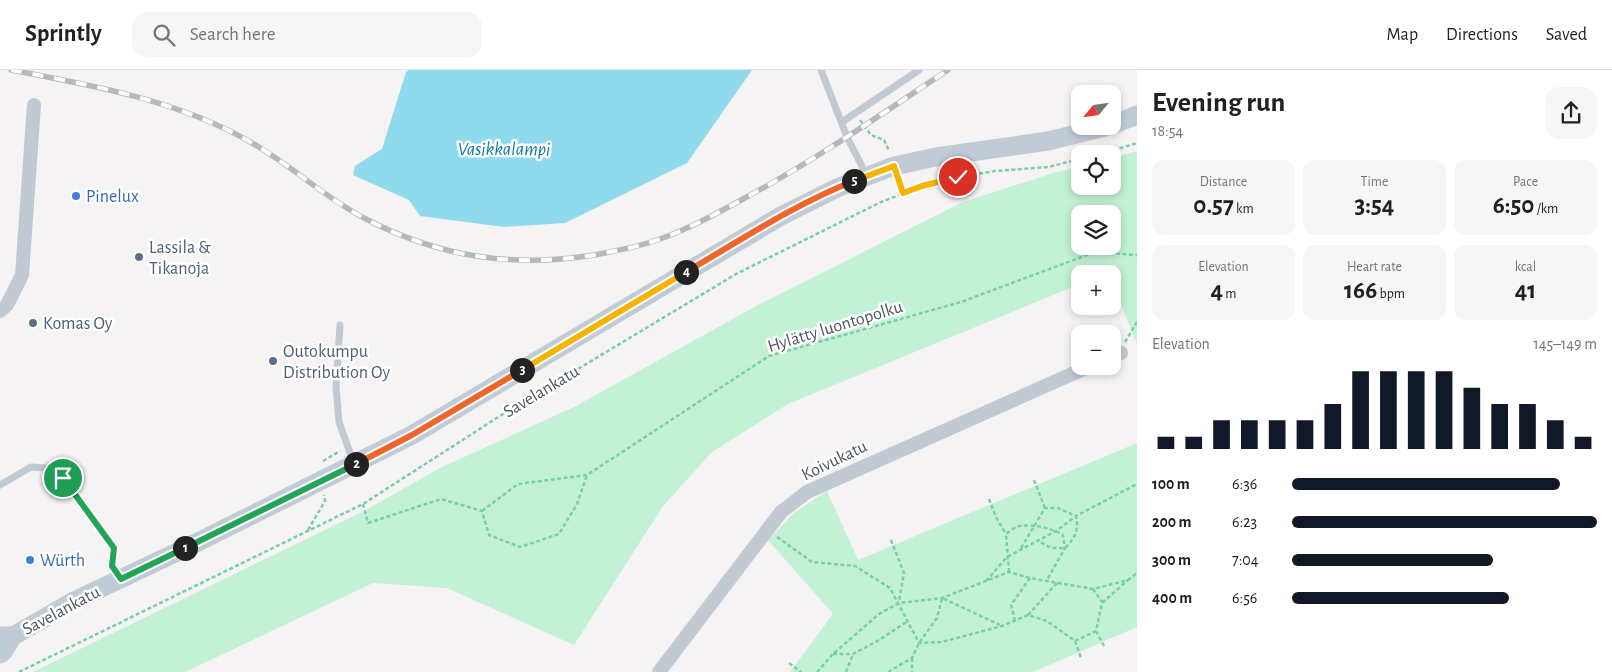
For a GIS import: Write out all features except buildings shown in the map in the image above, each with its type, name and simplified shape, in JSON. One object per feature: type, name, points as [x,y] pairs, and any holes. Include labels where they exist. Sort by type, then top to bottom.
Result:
[{"type":"main road","name":"Savelankatu","points":[[1121,122],[1137,115]]},
{"type":"main road","name":"Savelankatu","points":[[0,654],[3,652],[7,636],[420,430],[781,216],[837,188],[894,166],[936,157],[1048,141],[1073,135]]},
{"type":"street","points":[[0,311],[7,306],[22,275],[34,106]]},
{"type":"street","name":"Koivukatu","points":[[659,672],[781,512],[807,492],[1071,374]]},
{"type":"lane","points":[[821,70],[867,176]]},
{"type":"lane","points":[[842,122],[919,70]]},
{"type":"lane","points":[[340,325],[336,387],[338,422],[355,464]]},
{"type":"lane","points":[[0,485],[31,467],[46,468],[63,478],[114,548],[112,566],[121,579]]},
{"type":"path","points":[[856,113],[871,135],[884,140],[903,193]]},
{"type":"path","points":[[1121,148],[1137,143]]},
{"type":"path","name":"Savelankatu","points":[[19,672],[363,504],[503,414],[736,274],[881,202],[922,186],[958,177],[995,171],[1048,167],[1071,161]]},
{"type":"path","name":"Hylätty luontopolku","points":[[482,511],[518,484],[587,475],[770,356],[961,302],[1095,252],[1137,255]]},
{"type":"path","points":[[1121,347],[1137,322]]},
{"type":"path","points":[[363,504],[368,524],[441,499],[482,511],[489,535],[520,546],[559,534],[577,504],[587,475]]},
{"type":"path","points":[[1034,480],[1045,508]]},
{"type":"path","points":[[986,581],[1007,557],[1056,531],[1076,516],[1137,484]]},
{"type":"path","points":[[989,499],[996,517],[1006,534],[1009,572]]},
{"type":"path","points":[[1045,508],[1058,508],[1076,516]]},
{"type":"path","points":[[1020,550],[1045,508]]},
{"type":"path","points":[[1047,580],[1065,548],[1074,539],[1078,527],[1076,516]]},
{"type":"path","points":[[1006,534],[1019,526],[1033,526],[1056,531],[1063,535],[1065,548]]},
{"type":"path","points":[[768,530],[812,562],[855,566],[890,588],[919,643]]},
{"type":"path","points":[[892,540],[904,573],[899,603]]},
{"type":"path","points":[[1037,540],[1051,548],[1065,548]]},
{"type":"path","points":[[817,672],[833,654],[879,614],[899,603],[942,598],[1009,572],[1030,578],[1093,589],[1128,580]]},
{"type":"path","points":[[1104,646],[1096,631],[1102,603],[1137,573]]},
{"type":"path","points":[[1014,621],[1011,605],[1030,578]]},
{"type":"path","points":[[919,643],[942,642],[1002,626],[1028,615],[1057,582]]},
{"type":"path","points":[[1093,589],[1102,603]]},
{"type":"path","points":[[942,598],[1002,626]]},
{"type":"path","points":[[912,672],[912,658],[919,643],[937,618],[942,598]]},
{"type":"path","points":[[1028,615],[1047,621],[1075,642],[1081,658]]},
{"type":"path","points":[[833,654],[853,654],[908,622]]},
{"type":"path","points":[[1075,642],[1096,631]]},
{"type":"path","points":[[846,672],[853,654]]},
{"type":"path","points":[[888,672],[894,671],[912,658]]},
{"type":"path","points":[[789,663],[801,672]]},
{"type":"green space","points":[[1137,151],[1137,344],[1121,305],[1121,265],[1071,265],[1071,288],[788,404],[712,452],[663,506],[574,645],[447,588],[373,583],[185,672],[33,672],[364,511],[440,468],[574,407],[758,305],[963,202],[1071,168],[1071,195],[1121,195],[1121,156]]},
{"type":"green space","points":[[1137,443],[1137,627],[1033,672],[790,672],[833,614],[768,540],[795,512],[827,491],[858,560]]},
{"type":"water","name":"Vasikkalampi","points":[[409,70],[752,70],[687,163],[565,223],[504,227],[420,216],[409,200],[353,175],[355,166],[382,149],[406,72]]},
{"type":"railway","points":[[11,70],[135,96],[165,105],[224,128],[280,161],[349,210],[420,242],[476,256],[534,260],[564,259],[639,246],[688,228],[795,169],[948,70]]},
{"type":"place","name":"Pinelux","points":[[76,196]]},
{"type":"place","name":"Lassila & Tikanoja","points":[[139,257]]},
{"type":"place","name":"Komas Oy","points":[[33,323]]},
{"type":"place","name":"Outokumpu Distribution Oy","points":[[273,361]]},
{"type":"place","name":"Würth","points":[[30,560]]},
{"type":"route","points":[[63,478],[114,548],[112,566],[121,579],[412,435],[781,216],[837,188],[894,166],[903,193],[958,177]]}]
